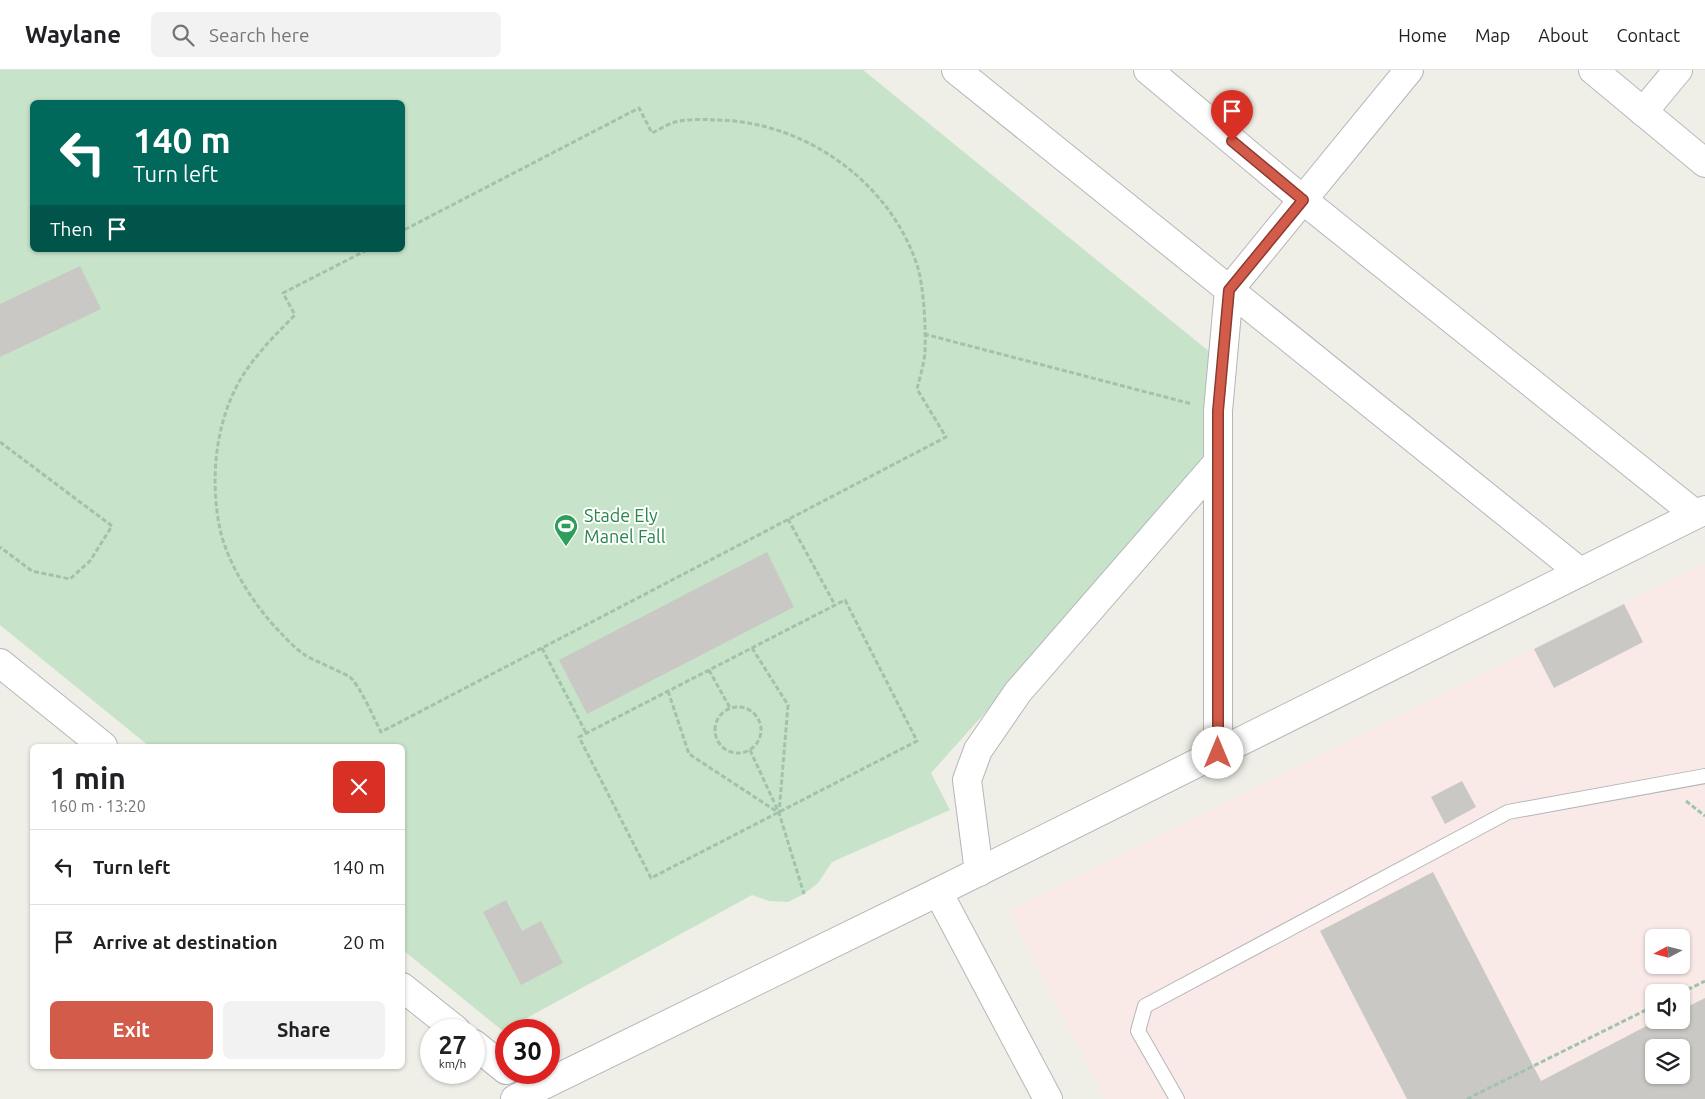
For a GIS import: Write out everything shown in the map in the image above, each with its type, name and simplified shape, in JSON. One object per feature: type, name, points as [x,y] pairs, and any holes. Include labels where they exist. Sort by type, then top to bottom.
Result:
[{"type":"street","points":[[956,70],[1580,572]]},
{"type":"street","points":[[518,1084],[528,1096],[1700,512],[1303,200],[1148,70]]},
{"type":"street","points":[[1218,753],[1218,411],[1229,290],[1409,70]]},
{"type":"street","points":[[1593,70],[1705,163]]},
{"type":"street","points":[[1643,112],[1678,70]]},
{"type":"street","points":[[979,872],[967,780],[978,750],[1018,692],[1218,462]]},
{"type":"street","points":[[0,663],[101,744]]},
{"type":"street","points":[[938,892],[1048,1099]]},
{"type":"street","points":[[405,989],[442,1019]]},
{"type":"street","points":[[485,1053],[495,1061]]},
{"type":"lane","points":[[1177,1099],[1138,1031],[1145,1006],[1508,812],[1705,776]]},
{"type":"path","points":[[363,252],[284,294],[295,315],[266,344],[244,373],[228,406],[217,449],[215,495],[220,530],[237,573],[260,609],[280,632],[304,654],[352,678],[381,732],[946,437],[917,390],[924,352],[924,311],[918,266],[899,224],[875,193],[845,164],[811,144],[770,127],[732,120],[702,120],[673,123],[652,133],[639,108],[405,229]]},
{"type":"path","points":[[924,334],[1218,411]]},
{"type":"path","points":[[0,442],[112,526],[90,561],[70,579],[32,570],[0,547]]},
{"type":"path","points":[[788,519],[835,605]]},
{"type":"path","points":[[845,600],[917,742],[651,878],[579,737],[835,605],[845,600]]},
{"type":"path","points":[[542,648],[586,733]]},
{"type":"path","points":[[752,648],[788,705],[778,813]]},
{"type":"path","points":[[709,670],[730,708]]},
{"type":"path","points":[[668,691],[689,754],[778,813]]},
{"type":"path","points":[[730,708],[744,708],[757,716],[762,730],[760,737],[750,750],[744,753],[728,751],[718,740],[716,725],[723,712],[730,708]]},
{"type":"path","points":[[750,750],[778,813],[804,894]]},
{"type":"path","points":[[1690,988],[1705,981]]},
{"type":"path","points":[[1468,1099],[1645,1010]]},
{"type":"shaded area","points":[[1705,563],[1705,1099],[1105,1099],[1009,911]]},
{"type":"green space","name":"Stade Ely Manel Fall","points":[[0,70],[863,70],[1211,353],[1203,469],[931,773],[950,810],[832,862],[818,883],[804,894],[788,902],[769,901],[752,895],[525,1019],[495,1019],[495,1025],[405,952],[405,744],[147,744],[0,625]]},
{"type":"building","points":[[80,266],[101,309],[0,357],[0,304]]},
{"type":"building","points":[[767,552],[794,607],[587,714],[559,660]]},
{"type":"building","points":[[1624,604],[1643,642],[1554,688],[1534,649]]},
{"type":"building","points":[[1462,781],[1476,807],[1445,824],[1431,797]]},
{"type":"building","points":[[1433,872],[1541,1081],[1645,1027],[1645,1029],[1690,1029],[1690,1006],[1705,998],[1705,1099],[1407,1099],[1320,931]]},
{"type":"building","points":[[506,900],[522,931],[541,921],[563,963],[521,985],[483,912]]},
{"type":"place","name":"Stade Ely Manel Fall","points":[[566,547]]},
{"type":"route","points":[[1218,753],[1218,411],[1229,290],[1303,200],[1232,141]]}]
